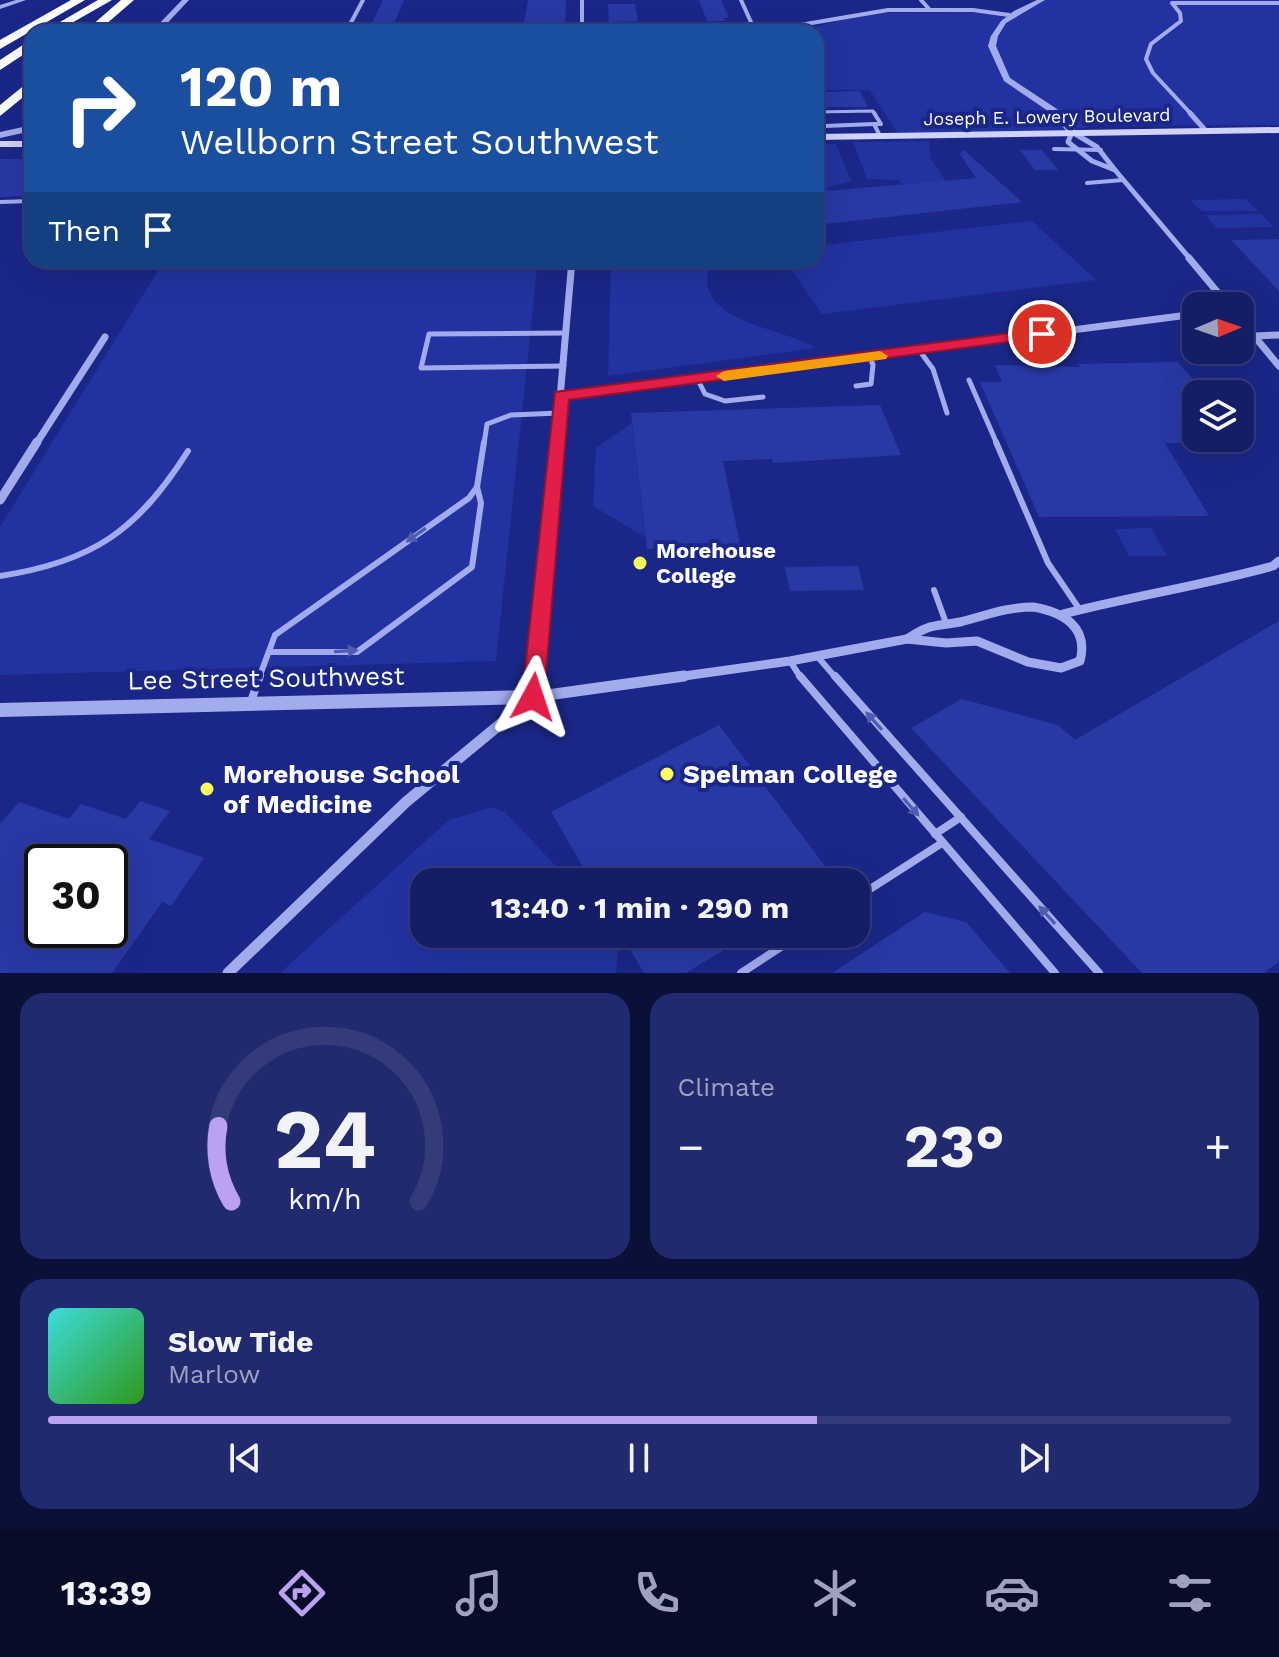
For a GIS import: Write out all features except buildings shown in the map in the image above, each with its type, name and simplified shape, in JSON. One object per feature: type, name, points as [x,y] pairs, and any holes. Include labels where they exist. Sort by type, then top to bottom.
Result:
[{"type":"highway","points":[[64,24],[106,0]]},
{"type":"highway","points":[[100,24],[128,0]]},
{"type":"highway","points":[[0,29],[77,1]]},
{"type":"highway","points":[[37,24],[77,1]]},
{"type":"highway","points":[[0,45],[24,31]]},
{"type":"highway","points":[[0,66],[24,49]]},
{"type":"highway","points":[[0,112],[24,90]]},
{"type":"main road","name":"Joseph E. Lowery Boulevard","points":[[824,137],[1279,130]]},
{"type":"main road","points":[[0,136],[24,137]]},
{"type":"main road","points":[[0,144],[24,144]]},
{"type":"street","points":[[0,7],[23,0]]},
{"type":"street","points":[[163,24],[186,0]]},
{"type":"street","points":[[350,24],[363,0]]},
{"type":"street","points":[[582,0],[582,24]]},
{"type":"street","points":[[741,0],[751,24]]},
{"type":"street","points":[[921,0],[930,10]]},
{"type":"street","points":[[1042,0],[1009,15],[998,27],[992,46],[1007,79],[1054,111],[1072,132],[1101,150],[1217,292]]},
{"type":"street","points":[[1206,131],[1153,73],[1146,59],[1151,44],[1181,21],[1180,13],[1172,3],[1278,3]]},
{"type":"street","points":[[815,24],[866,11],[973,10],[1009,15]]},
{"type":"street","points":[[0,136],[24,130]]},
{"type":"street","points":[[1072,132],[1068,142],[1075,150],[1115,170]]},
{"type":"street","points":[[533,697],[571,268]]},
{"type":"street","points":[[561,396],[1182,316]]},
{"type":"street","points":[[1254,336],[1279,335]]},
{"type":"street","points":[[1254,336],[1279,366]]},
{"type":"street","points":[[0,500],[105,337]]},
{"type":"street","points":[[1063,614],[1144,593],[1221,580],[1273,566],[1279,561]]},
{"type":"street","points":[[228,973],[406,802],[533,697],[790,661],[907,639],[946,643],[977,641],[1028,662],[1061,668],[1080,661],[1085,646],[1079,630],[1063,614],[1048,608],[1029,607],[930,624],[907,639]]},
{"type":"street","name":"Lee Street Southwest","points":[[0,710],[533,697]]},
{"type":"lane","points":[[824,112],[873,111],[881,124],[824,124]]},
{"type":"lane","points":[[874,124],[880,136]]},
{"type":"lane","points":[[1054,149],[1101,150]]},
{"type":"lane","points":[[1087,183],[1123,180]]},
{"type":"lane","points":[[0,202],[24,201]]},
{"type":"lane","points":[[564,366],[421,368],[429,334],[566,333]]},
{"type":"lane","points":[[919,350],[933,369],[947,413]]},
{"type":"lane","points":[[856,386],[871,384],[873,365],[870,357]]},
{"type":"lane","points":[[698,380],[705,394],[725,401],[763,397]]},
{"type":"lane","points":[[969,380],[1048,563],[1080,610]]},
{"type":"lane","points":[[269,652],[357,652],[472,567],[481,503],[477,487],[487,424],[511,415],[560,413]]},
{"type":"lane","points":[[0,576],[38,571],[95,549],[152,503],[188,451]]},
{"type":"lane","points":[[249,704],[275,635],[469,498],[477,487]]},
{"type":"lane","points":[[934,590],[946,623]]},
{"type":"lane","points":[[817,656],[1099,973]]},
{"type":"lane","points":[[790,661],[805,684],[1055,973]]},
{"type":"lane","points":[[870,888],[938,838],[961,817]]},
{"type":"lane","points":[[741,973],[779,948]]},
{"type":"shaded area","points":[[1036,0],[1279,0],[1279,125],[1094,126],[1052,134],[897,132],[870,90],[824,90],[824,25],[870,13],[1012,12]]},
{"type":"shaded area","points":[[929,141],[931,159],[946,182],[905,186],[899,180],[867,179],[853,142]]},
{"type":"shaded area","points":[[824,144],[836,144],[851,181],[826,188],[829,191],[824,193]]},
{"type":"shaded area","points":[[1245,199],[1258,211],[1201,211],[1190,200]]},
{"type":"shaded area","points":[[1261,214],[1274,227],[1217,228],[1205,215]]},
{"type":"shaded area","points":[[1032,221],[1096,280],[822,314],[790,268],[824,268],[824,245]]},
{"type":"shaded area","points":[[537,268],[496,661],[0,675],[0,527],[159,269]]},
{"type":"shaded area","points":[[611,268],[710,268],[707,281],[712,297],[724,310],[816,348],[608,376]]},
{"type":"shaded area","points":[[632,423],[645,537],[593,506],[596,448]]},
{"type":"shaded area","points":[[1151,528],[1167,556],[1129,556],[1115,529]]},
{"type":"shaded area","points":[[491,807],[505,812],[558,868],[410,868],[410,948],[618,948],[616,973],[280,973],[449,820]]},
{"type":"slow traffic","points":[[724,376],[880,356]]},
{"type":"place","name":"Morehouse College","points":[[640,563]]},
{"type":"place","name":"Spelman College","points":[[667,774]]},
{"type":"place","name":"Morehouse School of Medicine","points":[[207,789]]},
{"type":"route","points":[[533,697],[561,396],[1042,334]]}]
